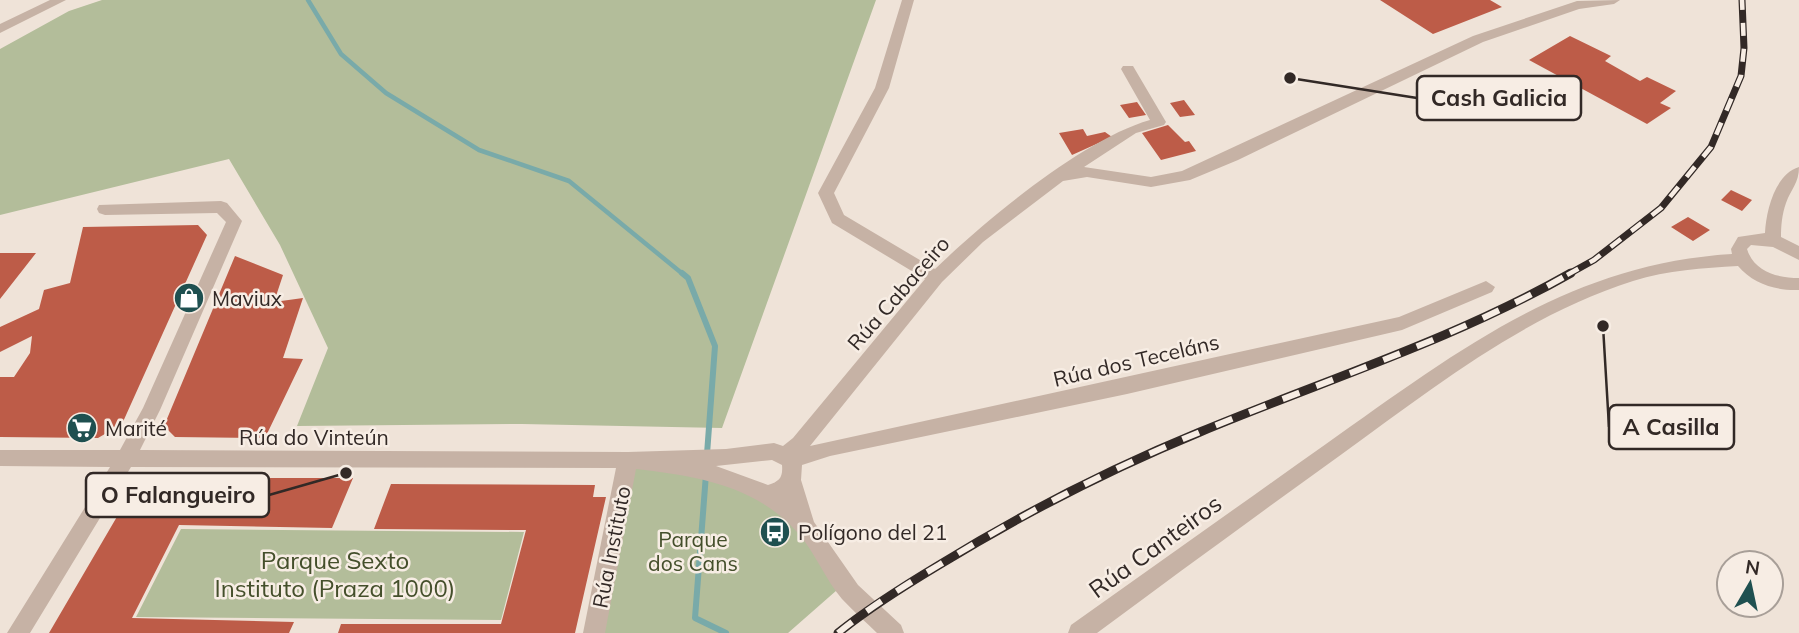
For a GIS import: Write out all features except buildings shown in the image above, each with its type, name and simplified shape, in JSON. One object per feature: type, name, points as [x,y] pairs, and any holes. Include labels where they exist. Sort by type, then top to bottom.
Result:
[{"type":"street","points":[[34,11],[47,0]]},
{"type":"street","points":[[0,29],[60,0]]},
{"type":"street","points":[[908,0],[882,88],[826,193],[838,219],[936,278]]},
{"type":"street","points":[[1059,176],[1087,172],[1151,182],[1185,176],[1233,156],[1478,38],[1577,5],[1614,0]]},
{"type":"street","name":"Rúa Cabaceiro","points":[[789,465],[800,444],[936,278],[977,238],[1059,176],[1131,130],[1159,122],[1128,69]]},
{"type":"street","points":[[1773,241],[1773,217],[1777,203],[1799,172]]},
{"type":"street","points":[[18,633],[125,459],[151,410],[234,221],[221,207],[105,209]]},
{"type":"street","points":[[1799,254],[1773,241],[1756,238],[1744,241],[1739,249],[1742,260],[1754,271],[1771,280],[1799,284]]},
{"type":"street","name":"Rúa Canteiros","points":[[1079,633],[1261,500],[1434,379],[1539,314],[1594,288],[1639,272],[1686,261],[1742,260]]},
{"type":"street","name":"Rúa dos Teceláns","points":[[789,465],[830,448],[1127,386],[1402,323],[1486,287]]},
{"type":"street","points":[[628,460],[755,455],[774,451],[789,465],[806,526]]},
{"type":"street","points":[[755,455],[744,469],[746,483],[751,489],[768,494],[806,526],[850,592],[892,633]]},
{"type":"street","name":"Rúa do Vinteún","points":[[0,458],[628,460]]},
{"type":"street","points":[[628,460],[680,466],[746,483]]},
{"type":"street","name":"Rúa Instituto","points":[[594,633],[628,460]]},
{"type":"street","points":[[768,494],[786,487],[789,465]]},
{"type":"green space","points":[[102,0],[876,0],[722,428],[522,424],[297,426],[328,348],[280,245],[229,159],[0,215],[0,49],[69,11]]},
{"type":"green space","name":"Parque dos Cans","points":[[628,460],[768,494],[845,583],[788,633],[594,633]]},
{"type":"green space","name":"Parque Sexto Instituto (Praza 1000)","points":[[181,529],[524,532],[501,620],[136,617]]},
{"type":"waterway","points":[[308,0],[341,54],[386,93],[479,150],[569,181],[684,275]]},
{"type":"waterway","points":[[682,273],[688,278],[715,346],[707,454]]},
{"type":"waterway","points":[[706,474],[695,618],[726,633]]},
{"type":"railway","points":[[1567,275],[1594,260],[1661,208],[1711,147],[1741,76],[1744,48],[1742,0]]},
{"type":"railway","points":[[838,633],[887,597],[970,546],[1100,477],[1166,446],[1435,339],[1571,273]]},
{"type":"place","name":"Cash Galicia","points":[[1290,78]]},
{"type":"place","name":"Maviux","points":[[189,298]]},
{"type":"place","name":"A Casilla","points":[[1603,326]]},
{"type":"place","name":"Marité","points":[[82,428]]},
{"type":"place","name":"O Falangueiro","points":[[346,473]]},
{"type":"place","name":"Polígono del 21","points":[[775,532]]}]
